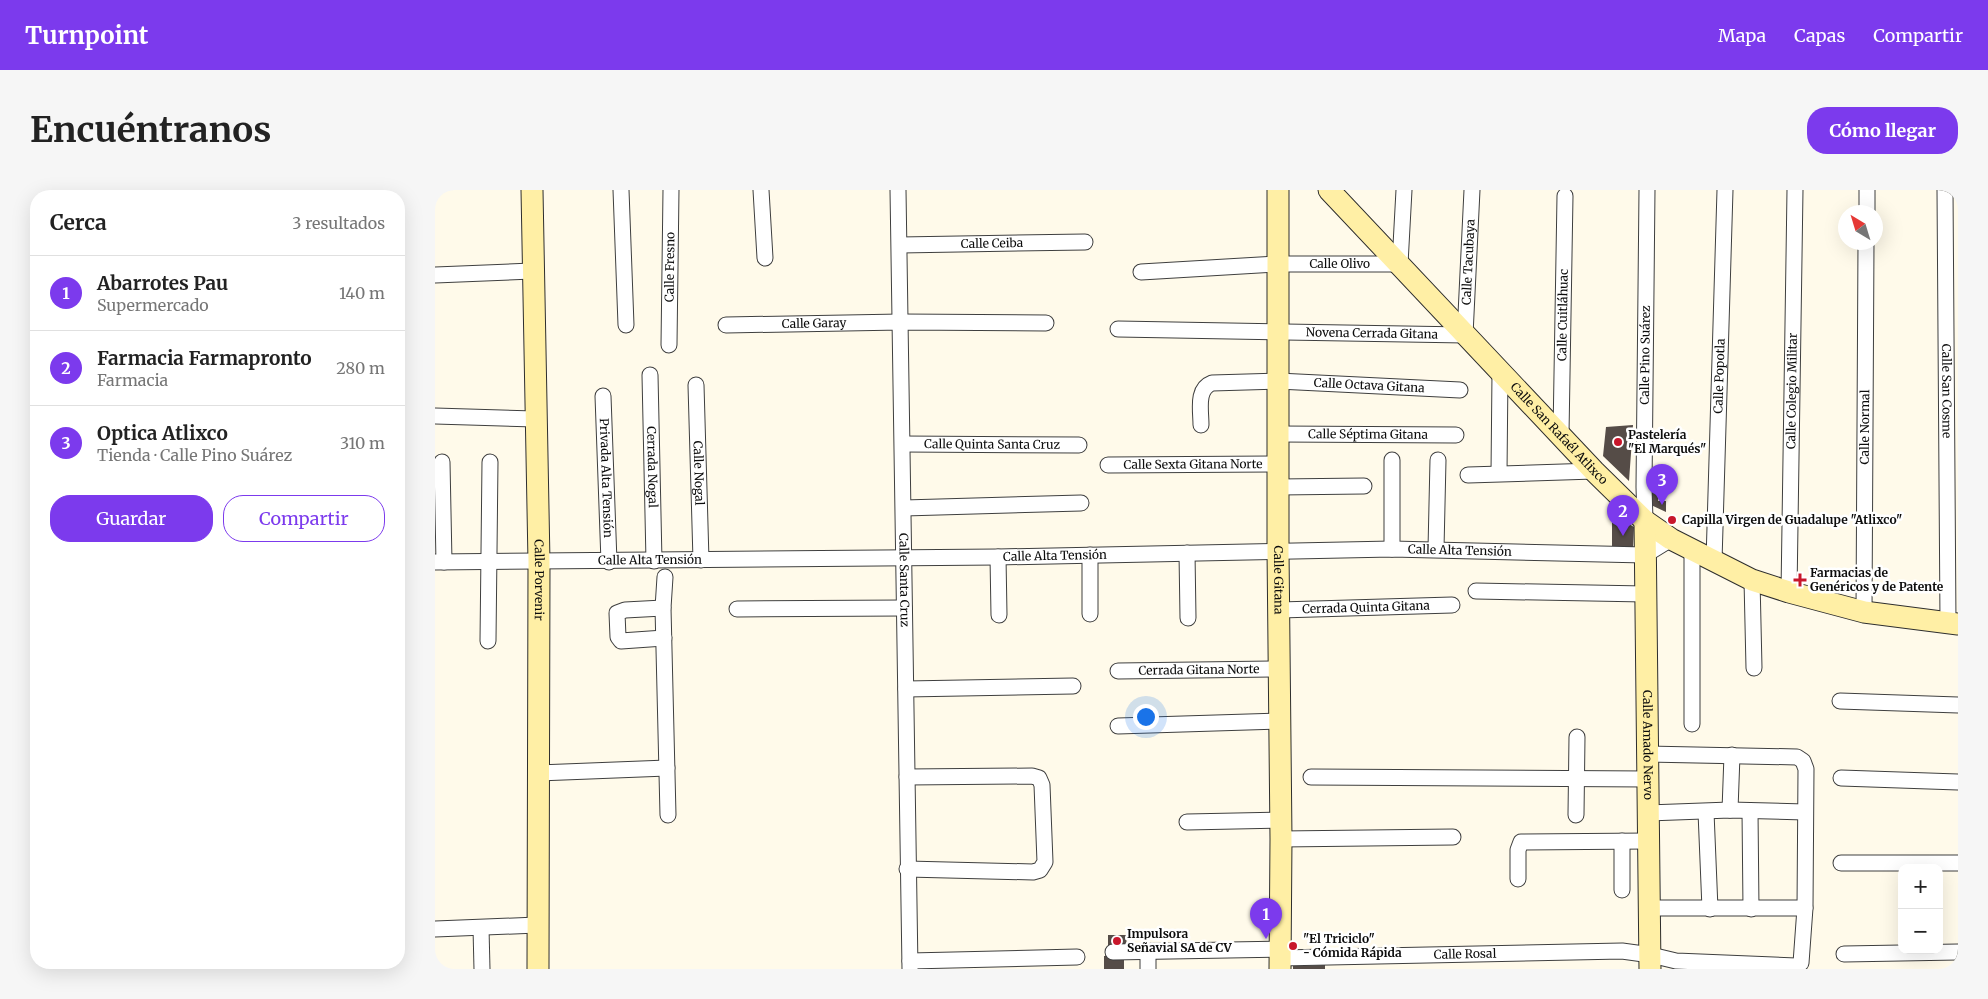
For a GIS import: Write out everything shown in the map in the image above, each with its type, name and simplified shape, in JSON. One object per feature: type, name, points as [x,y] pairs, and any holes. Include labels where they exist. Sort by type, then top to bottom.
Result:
[{"type":"street","name":"Calle Porvenir","points":[[532,190],[539,562],[538,969]]},
{"type":"street","points":[[621,190],[626,325]]},
{"type":"street","name":"Calle Fresno","points":[[669,346],[671,190]]},
{"type":"street","points":[[761,190],[765,258]]},
{"type":"street","name":"Calle Santa Cruz","points":[[898,190],[905,508],[904,608],[910,965]]},
{"type":"street","name":"Calle Gitana","points":[[1278,190],[1280,958]]},
{"type":"street","name":"Calle San Rafaél Atlixco","points":[[1329,190],[1500,373],[1645,521],[1671,539],[1752,580],[1864,612],[1953,623]]},
{"type":"street","points":[[1400,264],[1404,190]]},
{"type":"street","name":"Calle Tacubaya","points":[[1465,335],[1472,190]]},
{"type":"street","name":"Calle Pino Suárez","points":[[1645,521],[1647,190]]},
{"type":"street","name":"Calle Popotla","points":[[1714,562],[1725,190]]},
{"type":"street","name":"Calle Colegio Militar","points":[[1789,592],[1795,190]]},
{"type":"street","points":[[1867,190],[1867,205]]},
{"type":"street","name":"Calle San Cosme","points":[[1945,190],[1953,623]]},
{"type":"street","name":"Calle Cuitláhuac","points":[[1561,434],[1565,196]]},
{"type":"street","name":"Calle Ceiba","points":[[900,245],[1085,242]]},
{"type":"street","name":"Calle Normal","points":[[1864,612],[1866,250]]},
{"type":"street","name":"Calle Olivo","points":[[1141,272],[1278,264],[1400,264]]},
{"type":"street","points":[[435,275],[533,271]]},
{"type":"street","name":"Calle Garay","points":[[726,325],[901,322],[1045,323]]},
{"type":"street","name":"Novena Cerrada Gitana","points":[[1118,329],[1279,330],[1465,335]]},
{"type":"street","points":[[1499,473],[1500,373]]},
{"type":"street","name":"Cerrada Nogal","points":[[651,374],[654,561]]},
{"type":"street","name":"Calle Octava Gitana","points":[[1201,425],[1201,392],[1205,386],[1212,383],[1278,381],[1460,390]]},
{"type":"street","name":"Calle Nogal","points":[[696,385],[701,560]]},
{"type":"street","name":"Privada Alta Tensión","points":[[603,396],[609,562]]},
{"type":"street","points":[[435,416],[535,419]]},
{"type":"street","name":"Calle Séptima Gitana","points":[[1279,434],[1456,435]]},
{"type":"street","name":"Calle Quinta Santa Cruz","points":[[903,444],[1079,446]]},
{"type":"street","points":[[1392,460],[1392,548]]},
{"type":"street","points":[[1436,549],[1438,460]]},
{"type":"street","points":[[440,562],[442,462]]},
{"type":"street","points":[[488,641],[490,462]]},
{"type":"street","name":"Calle Sexta Gitana Norte","points":[[1109,465],[1278,464]]},
{"type":"street","points":[[1468,475],[1594,471]]},
{"type":"street","points":[[1279,487],[1364,486]]},
{"type":"street","points":[[905,508],[1081,503]]},
{"type":"street","name":"Calle Amado Nervo","points":[[1645,521],[1647,779],[1651,962]]},
{"type":"street","points":[[1645,555],[1671,539]]},
{"type":"street","name":"Calle Alta Tensión","points":[[440,562],[609,562],[998,557],[1392,548],[1645,555]]},
{"type":"street","points":[[1691,548],[1692,724]]},
{"type":"street","points":[[1187,553],[1188,618]]},
{"type":"street","points":[[1090,555],[1090,614]]},
{"type":"street","points":[[998,557],[999,615]]},
{"type":"street","points":[[665,577],[663,608],[668,815]]},
{"type":"street","points":[[1752,580],[1754,668]]},
{"type":"street","points":[[1476,591],[1645,594]]},
{"type":"street","name":"Cerrada Quinta Gitana","points":[[1280,610],[1452,604]]},
{"type":"street","points":[[663,608],[625,610],[617,613],[618,637],[621,641],[664,638]]},
{"type":"street","points":[[737,608],[904,608]]},
{"type":"street","name":"Cerrada Gitana Norte","points":[[1118,671],[1280,669]]},
{"type":"street","points":[[906,689],[1073,686]]},
{"type":"street","points":[[1840,702],[1958,705]]},
{"type":"street","points":[[1118,726],[1280,721]]},
{"type":"street","points":[[1576,815],[1577,737]]},
{"type":"street","points":[[1647,754],[1797,757],[1803,761],[1806,769],[1805,908],[1751,910],[1650,908]]},
{"type":"street","points":[[1731,810],[1732,755]]},
{"type":"street","points":[[538,773],[667,768]]},
{"type":"street","points":[[907,778],[1031,776],[1039,778],[1042,785],[1045,862],[1040,870],[1033,872],[907,870]]},
{"type":"street","points":[[1311,777],[1647,779]]},
{"type":"street","points":[[1841,778],[1958,782]]},
{"type":"street","points":[[1648,813],[1731,810],[1805,812]]},
{"type":"street","points":[[1750,811],[1751,910]]},
{"type":"street","points":[[1707,812],[1710,909]]},
{"type":"street","points":[[1187,822],[1281,830],[1453,836]]},
{"type":"street","points":[[1622,841],[1622,890]]},
{"type":"street","points":[[1518,879],[1518,850],[1521,842],[1648,841]]},
{"type":"street","points":[[1841,862],[1958,863]]},
{"type":"street","name":"Calle Rosal","points":[[1113,952],[1280,958],[1622,952],[1651,962],[1676,961],[1796,966],[1801,963],[1803,956],[1805,908]]},
{"type":"street","points":[[435,929],[537,925]]},
{"type":"street","points":[[481,928],[482,969]]},
{"type":"street","points":[[1148,952],[1148,969]]},
{"type":"street","points":[[1844,954],[1958,952]]},
{"type":"street","points":[[910,965],[1077,957]]},
{"type":"building","name":"Pastelería \"El Marqués\"","points":[[1633,425],[1629,481],[1603,456],[1606,427]]},
{"type":"building","points":[[1652,490],[1659,490],[1658,501],[1666,501],[1666,512],[1651,505]]},
{"type":"building","points":[[1612,514],[1634,527],[1633,548],[1612,546]]},
{"type":"building","name":"Impulsora Señavial SA de CV","points":[[1108,935],[1127,935],[1126,948],[1108,948]]},
{"type":"building","points":[[1104,956],[1124,956],[1124,969],[1104,969]]},
{"type":"building","points":[[1325,965],[1325,969],[1293,969],[1293,966]]},
{"type":"place","name":"Pastelería \"El Marqués\"","points":[[1618,442]]},
{"type":"place","name":"Optica Atlixco","points":[[1662,505]]},
{"type":"place","name":"Capilla Virgen de Guadalupe \"Atlixco\"","points":[[1672,520]]},
{"type":"place","name":"Farmacia Farmapronto","points":[[1623,536]]},
{"type":"place","name":"Farmacias de Genéricos y de Patente","points":[[1800,580]]},
{"type":"place","name":"Abarrotes Pau","points":[[1266,939]]},
{"type":"place","name":"Impulsora Señavial SA de CV","points":[[1117,941]]},
{"type":"place","name":"\"El Triciclo\" - Cómida Rápida","points":[[1293,946]]}]
